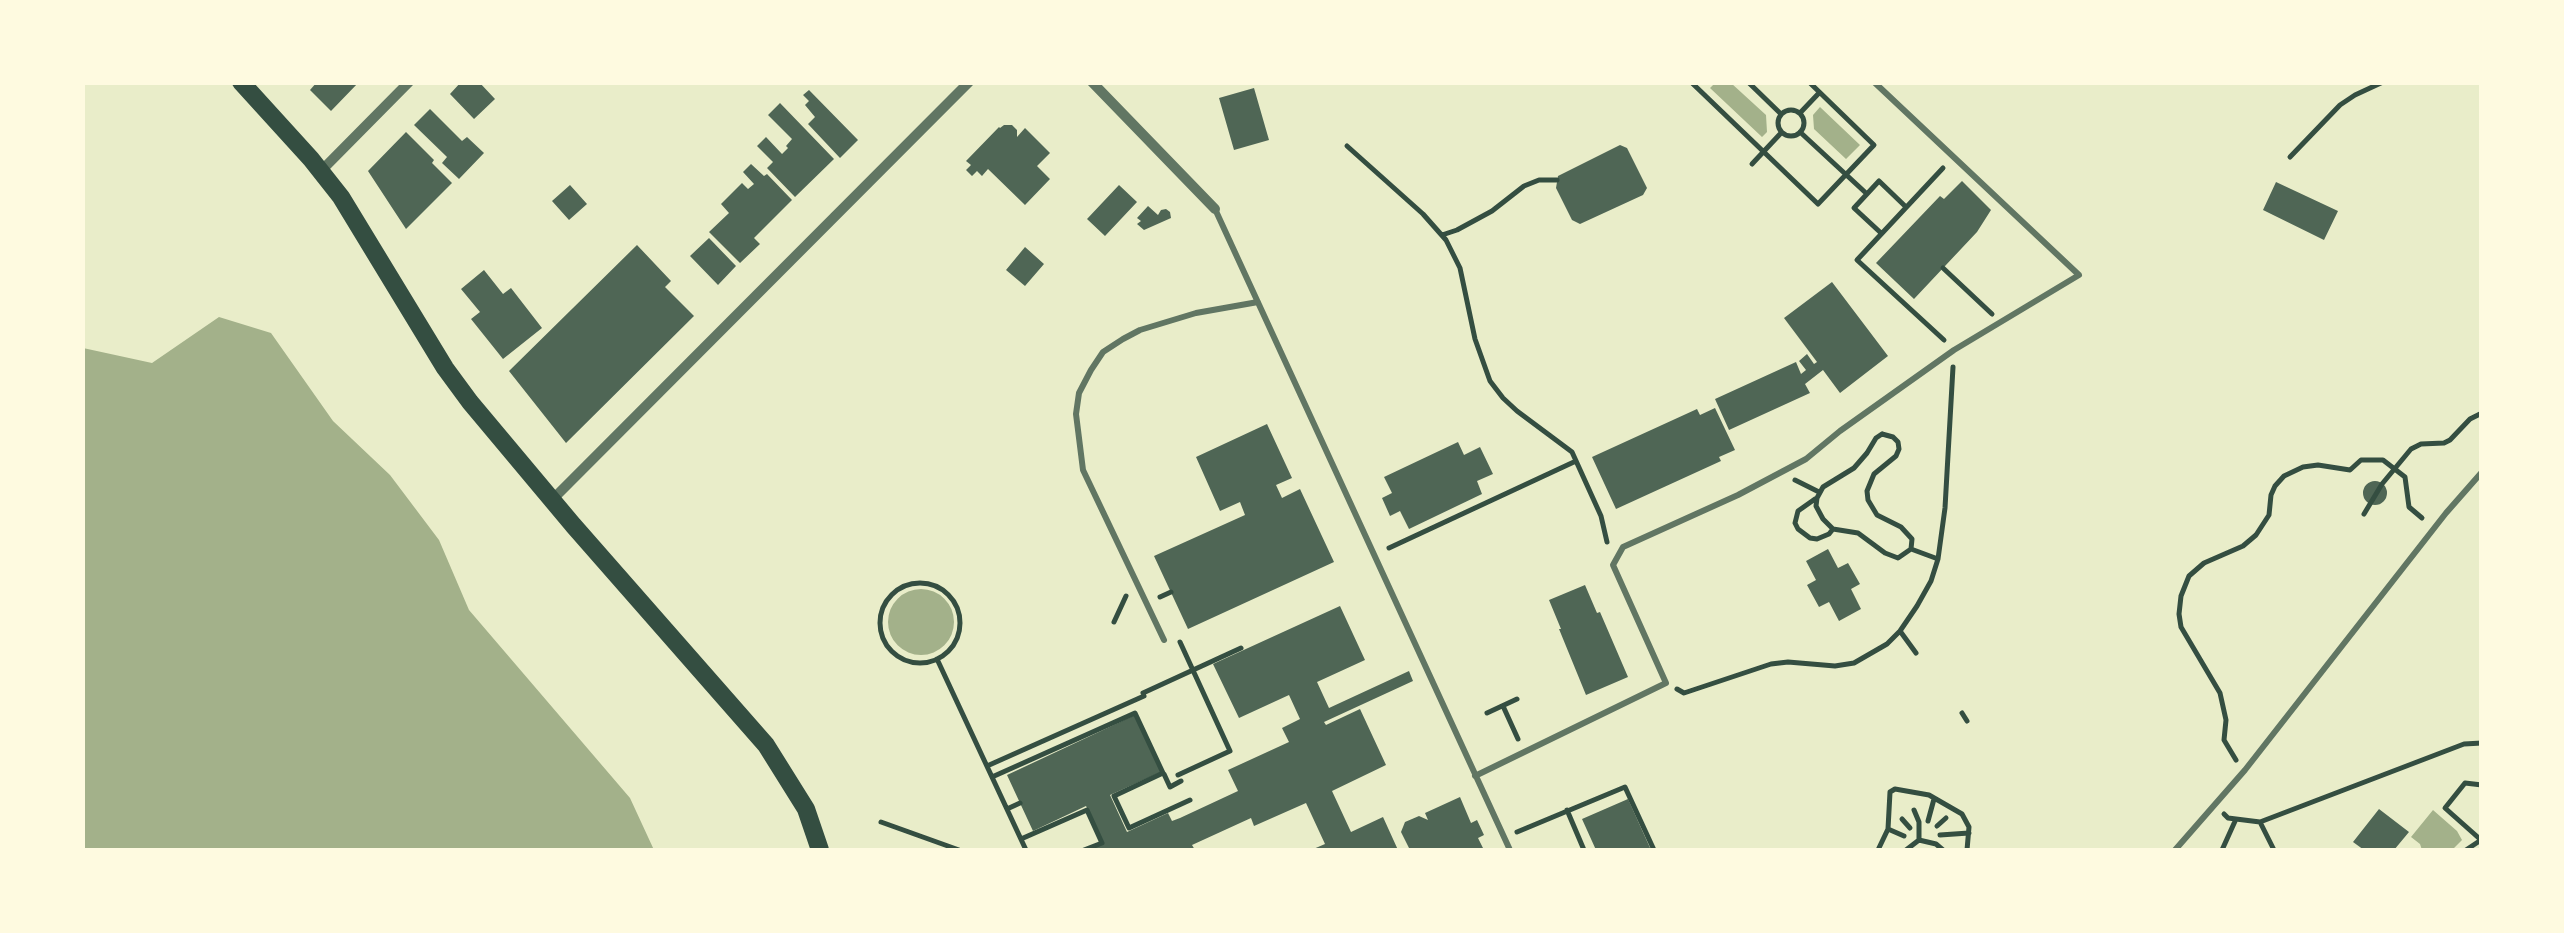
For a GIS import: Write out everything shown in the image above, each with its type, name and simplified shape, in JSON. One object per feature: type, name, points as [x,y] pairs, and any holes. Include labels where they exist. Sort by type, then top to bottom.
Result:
[{"type":"main road","points":[[241,82],[321,171],[357,220],[451,377],[552,500],[766,745],[806,809],[820,850]]},
{"type":"street","points":[[321,171],[409,82]]},
{"type":"street","points":[[552,500],[969,82]]},
{"type":"street","points":[[1092,82],[1215,209]]},
{"type":"lane","points":[[1476,776],[1666,682],[1612,565],[1623,546],[1738,495],[1806,459],[1954,350],[2080,275],[1874,82]]},
{"type":"lane","points":[[1215,209],[1510,850]]},
{"type":"lane","points":[[1164,640],[1083,470],[1076,414],[1080,393],[1103,352],[1140,330],[1196,313],[1258,302]]},
{"type":"lane","points":[[2174,850],[2245,770],[2482,472]]},
{"type":"path","points":[[1748,82],[1781,114]]},
{"type":"path","points":[[1696,84],[1818,204],[1874,145],[1809,82]]},
{"type":"path","points":[[2290,157],[2340,105],[2383,82]]},
{"type":"path","points":[[1800,113],[1820,92]]},
{"type":"path","points":[[1792,109],[1800,113],[1804,124],[1800,132],[1789,136],[1781,132],[1777,126],[1781,114],[1792,109]]},
{"type":"path","points":[[1752,164],[1781,132]]},
{"type":"path","points":[[1800,132],[1867,194]]},
{"type":"path","points":[[1347,146],[1442,235],[1460,268],[1475,339],[1490,381],[1517,411],[1572,452],[1602,516],[1612,565]]},
{"type":"path","points":[[1666,682],[1684,693],[1771,664],[1854,663],[1878,650],[1900,631],[1924,594],[1938,559],[1952,417],[1954,350],[1857,260],[1953,156]]},
{"type":"path","points":[[1442,235],[1492,211],[1524,186],[1539,180],[1557,180]]},
{"type":"path","points":[[1882,233],[1854,208],[1878,181],[1906,207]]},
{"type":"path","points":[[1943,268],[2000,321]]},
{"type":"path","points":[[2364,514],[2394,468],[2416,446],[2450,440],[2465,422],[2482,413]]},
{"type":"path","points":[[1817,498],[1818,512],[1833,529],[1863,535],[1893,558],[1903,556],[1911,550],[1912,540],[1901,526],[1877,515],[1867,490],[1874,474],[1896,456],[1898,442],[1888,434],[1876,438],[1860,462],[1829,481],[1817,498],[1798,511],[1798,530],[1810,538],[1817,540],[1833,529]]},
{"type":"path","points":[[1374,555],[1576,460]]},
{"type":"path","points":[[2245,770],[2224,740],[2226,720],[2220,693],[2182,627],[2179,614],[2184,584],[2196,568],[2256,536],[2269,514],[2275,486],[2293,471],[2318,465],[2350,470],[2360,460],[2383,460],[2405,478],[2409,507],[2435,527]]},
{"type":"path","points":[[1911,550],[1938,559]]},
{"type":"path","points":[[1114,622],[1134,580]]},
{"type":"path","points":[[1153,582],[1160,598],[1171,592]]},
{"type":"path","points":[[909,584],[934,585],[946,592],[959,614],[956,640],[937,659],[911,662],[898,657],[882,636],[880,623],[888,599],[909,584]]},
{"type":"path","points":[[1900,631],[1916,653]]},
{"type":"path","points":[[992,778],[1135,713],[1170,786],[1230,751],[1180,642]]},
{"type":"path","points":[[987,766],[1242,648]]},
{"type":"path","points":[[937,659],[1026,850]]},
{"type":"path","points":[[1488,713],[1517,700]]},
{"type":"path","points":[[1503,706],[1524,752]]},
{"type":"path","points":[[1962,713],[1967,721]]},
{"type":"path","points":[[1064,732],[1069,743]]},
{"type":"path","points":[[2215,805],[2228,818],[2260,822],[2464,744],[2482,742]]},
{"type":"path","points":[[1163,774],[1114,796],[1129,828],[1190,800]]},
{"type":"path","points":[[2466,850],[2482,840],[2445,808],[2465,783],[2482,785]]},
{"type":"path","points":[[1504,838],[1624,787],[1654,850]]},
{"type":"path","points":[[1878,850],[1888,829],[1891,790],[1921,793],[1962,814],[1968,823],[1967,850]]},
{"type":"path","points":[[1928,821],[1934,798]]},
{"type":"path","points":[[1586,802],[1592,815]]},
{"type":"path","points":[[1007,809],[1020,803]]},
{"type":"path","points":[[1171,809],[1176,819]]},
{"type":"path","points":[[1021,840],[1087,810],[1102,842],[1084,850]]},
{"type":"path","points":[[1567,810],[1584,850]]},
{"type":"path","points":[[1914,810],[1919,840]]},
{"type":"path","points":[[1936,826],[1946,818]]},
{"type":"path","points":[[1902,819],[1910,828]]},
{"type":"path","points":[[2222,850],[2236,819]]},
{"type":"path","points":[[881,822],[959,850]]},
{"type":"path","points":[[2260,822],[2274,850]]},
{"type":"path","points":[[1888,829],[1904,836]]},
{"type":"path","points":[[1940,835],[1969,833]]},
{"type":"path","points":[[1906,850],[1919,840]]},
{"type":"path","points":[[1919,840],[1944,850]]},
{"type":"shaded area","points":[[1715,83],[1731,83],[1766,115],[1767,132],[1762,137],[1710,88]]},
{"type":"shaded area","points":[[1820,107],[1860,145],[1846,159],[1814,129],[1813,115]]},
{"type":"shaded area","points":[[219,317],[271,333],[333,421],[390,475],[439,540],[469,610],[630,798],[654,850],[83,850],[83,348],[152,363]]},
{"type":"shaded area","points":[[921,589],[944,599],[954,622],[944,645],[921,655],[898,645],[888,622],[898,599]]},
{"type":"shaded area","points":[[2433,810],[2462,840],[2452,850],[2422,850],[2411,837]]},
{"type":"building","points":[[317,82],[359,82],[331,111],[310,90]]},
{"type":"building","points":[[461,82],[479,82],[495,99],[474,119],[450,94]]},
{"type":"building","points":[[1254,88],[1269,140],[1234,150],[1219,98]]},
{"type":"building","points":[[809,90],[858,140],[840,158],[808,124],[815,117],[805,105],[809,101],[803,95]]},
{"type":"building","points":[[780,103],[834,159],[795,197],[767,168],[773,162],[757,146],[766,137],[782,154],[788,148],[792,139],[768,115]]},
{"type":"building","points":[[430,109],[462,141],[467,137],[484,153],[459,179],[442,163],[447,157],[414,125]]},
{"type":"building","points":[[1004,125],[1012,125],[1017,137],[1025,128],[1050,153],[1037,166],[1050,179],[1025,205],[988,169],[982,176],[977,171],[972,176],[966,170],[971,165],[966,161]]},
{"type":"building","points":[[406,132],[452,183],[406,229],[368,171]]},
{"type":"building","points":[[1620,145],[1627,148],[1647,188],[1643,195],[1580,224],[1572,220],[1556,188],[1558,176]]},
{"type":"building","points":[[751,164],[764,176],[767,174],[792,200],[754,238],[760,244],[740,263],[709,232],[729,213],[721,204],[742,183],[748,189],[754,184],[743,172]]},
{"type":"building","points":[[1962,181],[1991,210],[1977,232],[1914,299],[1876,263],[1940,196],[1944,199]]},
{"type":"building","points":[[2276,182],[2338,211],[2324,240],[2263,210]]},
{"type":"building","points":[[570,185],[587,204],[569,220],[552,201]]},
{"type":"building","points":[[1119,185],[1137,202],[1105,236],[1087,219]]},
{"type":"building","points":[[1148,206],[1158,215],[1166,209],[1171,218],[1144,230],[1137,224],[1141,221],[1137,218]]},
{"type":"building","points":[[709,238],[736,266],[718,285],[690,256]]},
{"type":"building","points":[[637,245],[671,281],[665,287],[694,316],[566,443],[509,371]]},
{"type":"building","points":[[1025,247],[1044,264],[1025,286],[1006,270]]},
{"type":"building","points":[[484,270],[503,294],[511,288],[542,328],[503,359],[471,319],[480,312],[461,289]]},
{"type":"building","points":[[1832,282],[1888,356],[1840,393],[1823,370],[1805,384],[1810,393],[1729,430],[1715,399],[1796,362],[1801,374],[1806,370],[1799,361],[1807,354],[1814,364],[1817,362],[1784,318]]},
{"type":"building","points":[[1715,408],[1735,450],[1719,457],[1721,461],[1616,509],[1592,457],[1697,409],[1700,415]]},
{"type":"building","points":[[1267,424],[1292,478],[1276,485],[1282,498],[1300,489],[1334,562],[1188,629],[1154,556],[1245,515],[1240,502],[1220,511],[1196,457]]},
{"type":"building","points":[[1458,442],[1464,455],[1480,447],[1493,474],[1477,481],[1482,494],[1409,529],[1400,511],[1390,516],[1382,498],[1392,493],[1384,477]]},
{"type":"building","points":[[2375,481],[2384,484],[2384,502],[2375,505],[2366,502],[2363,493],[2366,484]]},
{"type":"building","points":[[1828,549],[1838,568],[1848,563],[1860,584],[1851,589],[1861,609],[1839,621],[1829,602],[1819,607],[1807,585],[1816,580],[1806,561]]},
{"type":"building","points":[[1585,585],[1628,677],[1586,695],[1549,600]]},
{"type":"building","points":[[1340,606],[1365,660],[1317,682],[1329,708],[1409,671],[1413,681],[1324,722],[1326,725],[1360,709],[1386,765],[1332,791],[1351,832],[1383,817],[1398,850],[1311,850],[1325,844],[1306,803],[1254,826],[1251,818],[1192,845],[1195,850],[1087,850],[1104,843],[1086,806],[1033,831],[1007,775],[1135,715],[1161,772],[1110,795],[1127,832],[1168,813],[1172,821],[1238,791],[1228,770],[1289,742],[1282,728],[1300,719],[1289,695],[1239,718],[1213,664]]},
{"type":"building","points":[[1460,797],[1471,823],[1477,820],[1484,835],[1478,838],[1484,850],[1410,850],[1401,832],[1405,822],[1419,816],[1428,820],[1425,813]]},
{"type":"building","points":[[1628,799],[1651,850],[1596,850],[1582,819]]},
{"type":"building","points":[[2379,809],[2409,832],[2394,850],[2364,850],[2353,842]]}]
